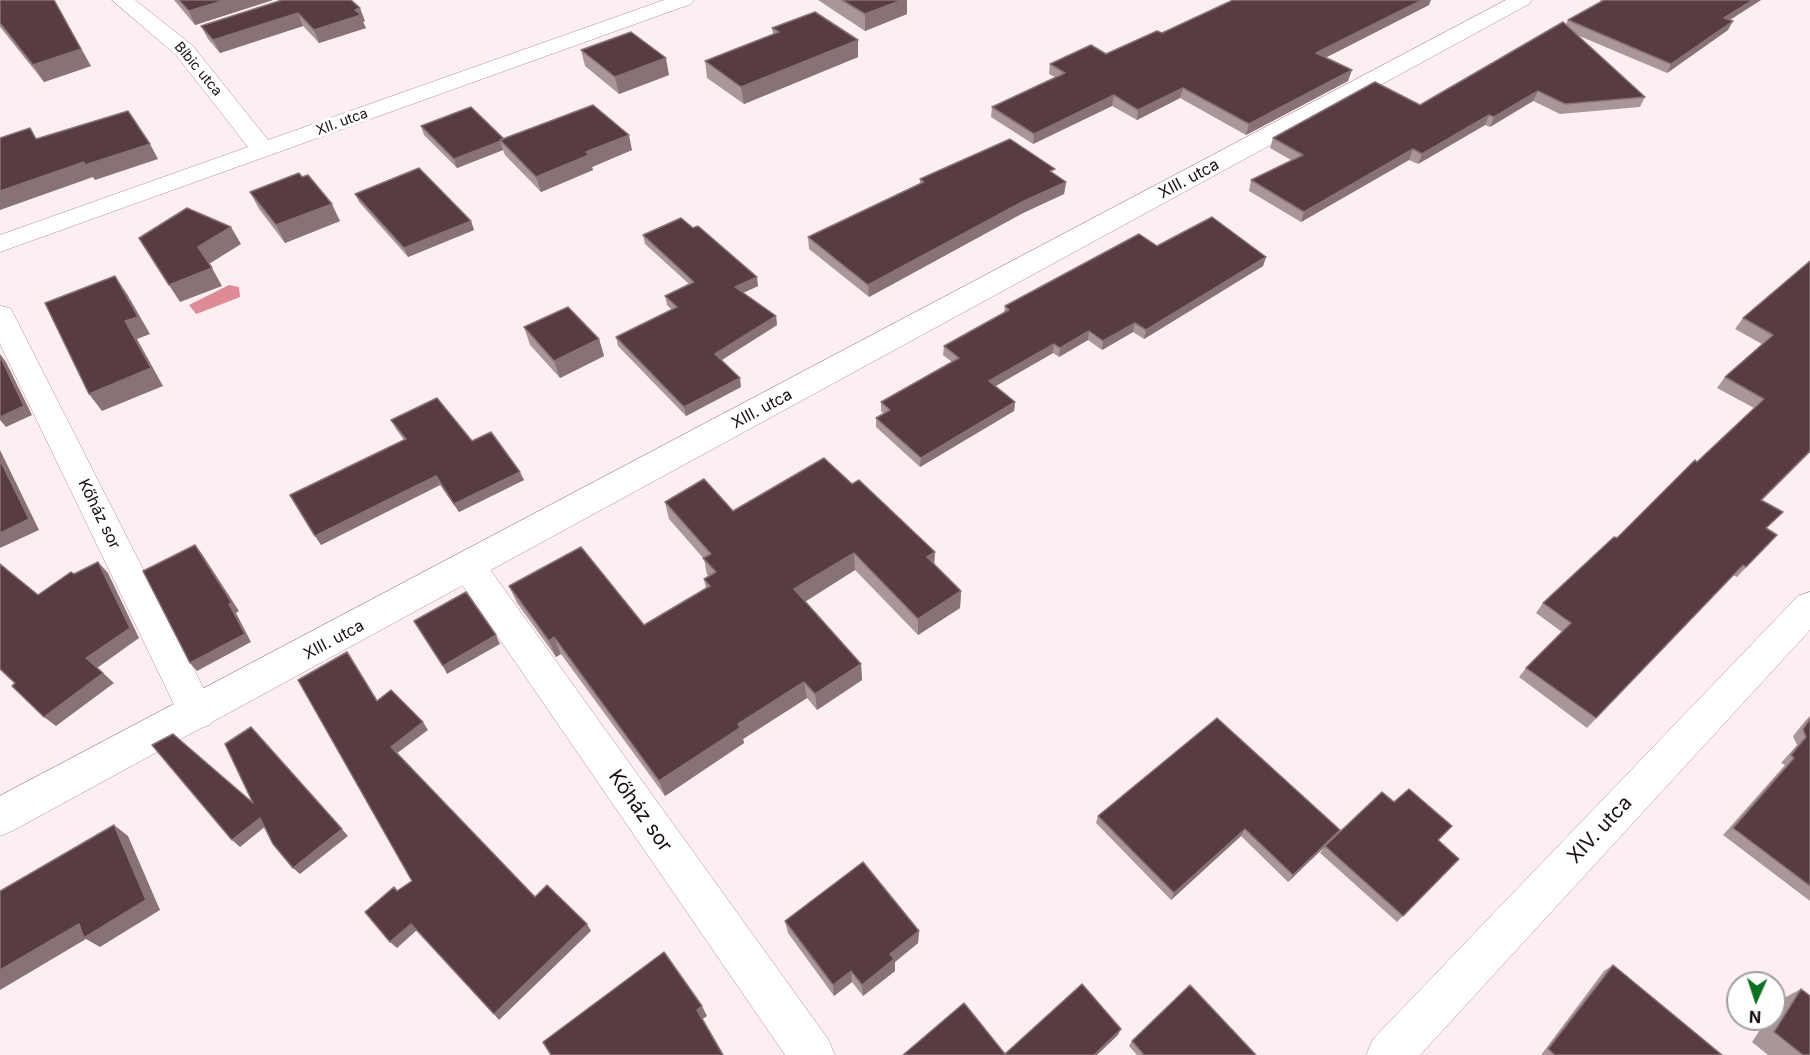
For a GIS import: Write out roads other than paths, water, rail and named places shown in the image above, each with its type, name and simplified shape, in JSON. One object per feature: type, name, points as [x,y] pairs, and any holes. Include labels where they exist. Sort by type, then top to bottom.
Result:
[{"type":"street","name":"Bíbic utca","points":[[122,0],[185,36],[263,150]]},
{"type":"street","name":"XII. utca","points":[[0,244],[684,0]]},
{"type":"street","name":"XIII. utca","points":[[0,817],[1522,0]]},
{"type":"street","name":"Kőház sor","points":[[0,315],[197,713]]},
{"type":"street","name":"Kőház sor","points":[[469,567],[812,1055]]},
{"type":"street","name":"XIV. utca","points":[[1389,1055],[1810,606]]}]
